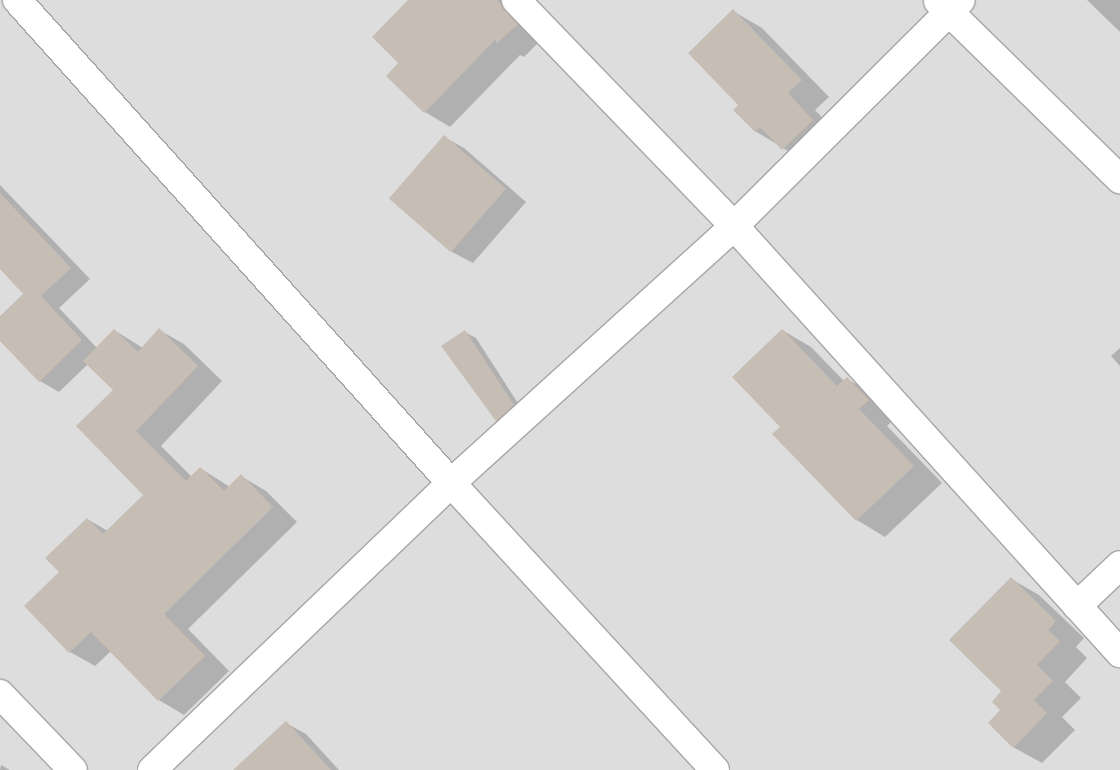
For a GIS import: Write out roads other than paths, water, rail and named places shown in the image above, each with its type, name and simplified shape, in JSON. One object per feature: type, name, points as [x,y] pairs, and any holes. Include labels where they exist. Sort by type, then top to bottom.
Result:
[{"type":"street","points":[[17,0],[452,483],[715,770]]},
{"type":"street","points":[[516,0],[734,226],[1120,653]]},
{"type":"street","points":[[152,770],[452,483],[734,226],[949,4],[1120,179]]},
{"type":"street","points":[[1077,606],[1120,565]]},
{"type":"street","points":[[0,694],[73,770]]}]
